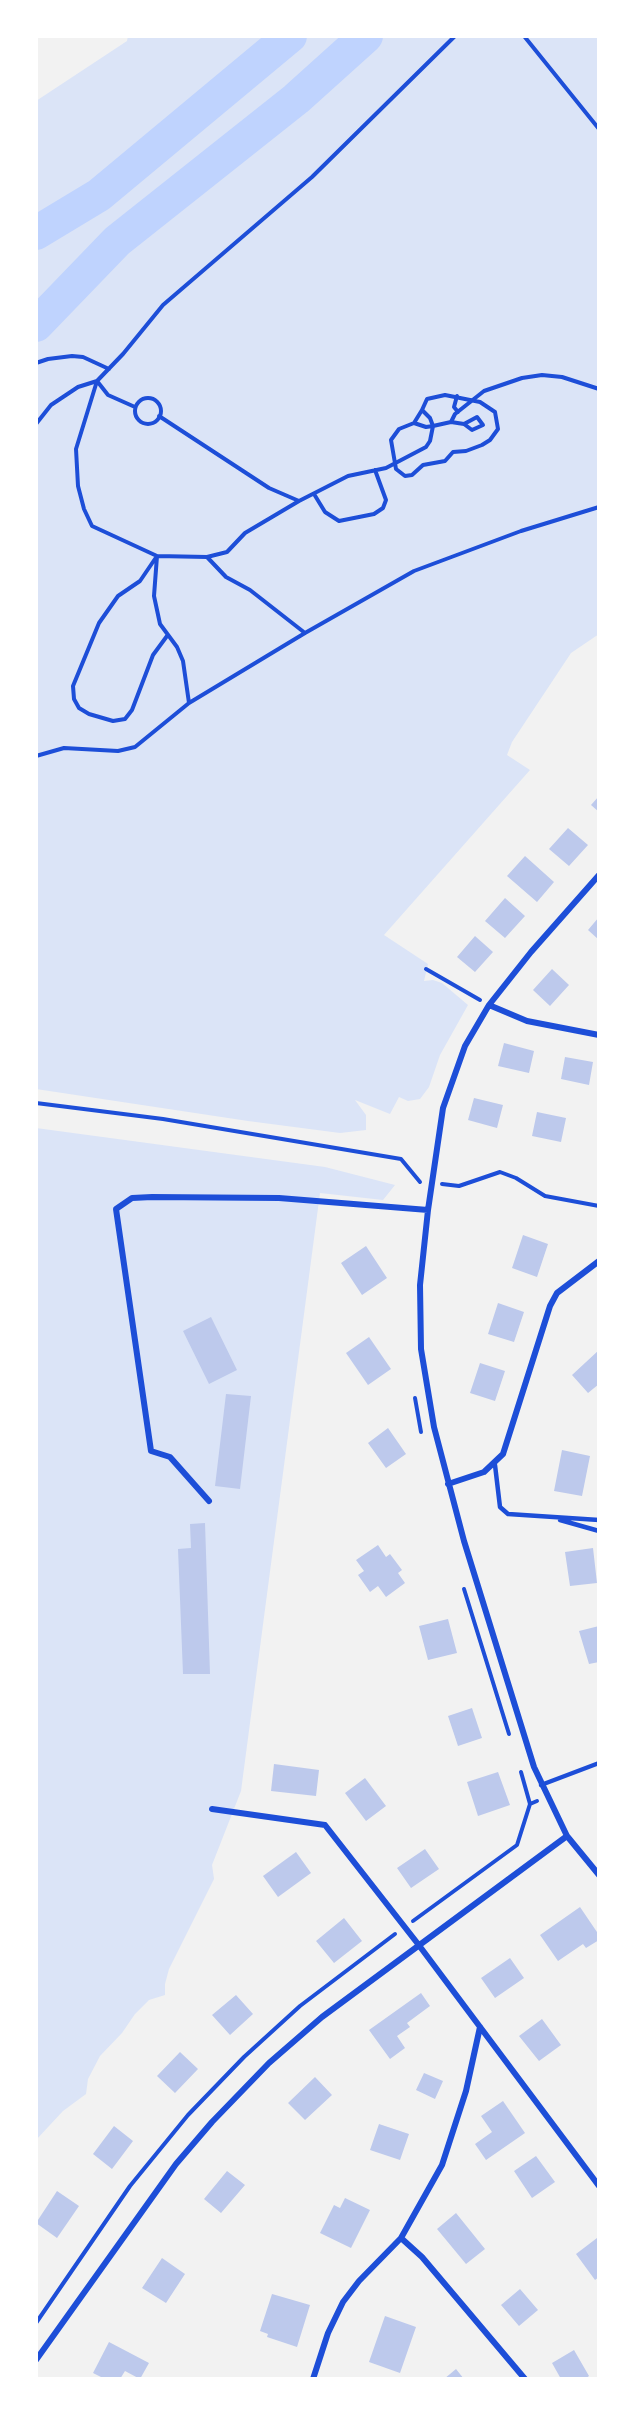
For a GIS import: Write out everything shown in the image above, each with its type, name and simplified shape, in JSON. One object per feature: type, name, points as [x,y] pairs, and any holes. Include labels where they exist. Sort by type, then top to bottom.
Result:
[{"type":"street","points":[[599,875],[531,952],[489,1005],[465,1046],[443,1108],[420,1285],[421,1349],[434,1427],[448,1484],[515,1708],[541,1785],[567,1836],[599,1875]]},
{"type":"street","points":[[489,1005],[527,1021],[599,1035]]},
{"type":"street","points":[[209,1501],[170,1456],[151,1451],[116,1209],[132,1198],[152,1197],[279,1198],[428,1210]]},
{"type":"street","points":[[448,1484],[484,1472],[495,1465],[503,1454],[550,1306],[557,1293],[598,1262]]},
{"type":"street","points":[[212,1809],[325,1824],[599,2186]]},
{"type":"street","points":[[36,2360],[76,2307],[140,2213],[212,2122],[269,2063],[321,2017],[567,1836]]},
{"type":"street","points":[[313,2379],[328,2333],[343,2302],[359,2281],[400,2238],[426,2195],[445,2156],[466,2091],[480,2028]]},
{"type":"street","points":[[400,2238],[422,2257],[515,2364],[525,2379]]},
{"type":"lane","points":[[495,1465],[500,1507],[508,1514],[599,1520]]},
{"type":"lane","points":[[551,1517],[599,1531]]},
{"type":"lane","points":[[541,1785],[599,1763]]},
{"type":"path","points":[[36,424],[51,405],[78,387],[97,381],[162,305],[312,177],[455,36]]},
{"type":"path","points":[[524,36],[599,129]]},
{"type":"path","points":[[36,363],[72,356],[83,357],[109,369]]},
{"type":"path","points":[[451,422],[458,412],[484,391],[522,378],[542,375],[562,377],[599,389]]},
{"type":"path","points":[[97,381],[108,395],[135,407]]},
{"type":"path","points":[[97,381],[76,449],[78,486],[84,509],[92,526],[156,555],[207,557],[227,552],[245,533],[299,501],[348,476],[394,463],[426,447],[430,441],[433,426],[422,410]]},
{"type":"path","points":[[433,396],[457,396],[471,400],[480,402],[495,412],[498,429],[490,440],[472,449],[453,452],[439,463],[423,465],[412,475],[399,474],[391,446],[393,435],[399,429],[414,423],[427,399],[433,396]]},
{"type":"path","points":[[457,396],[454,407],[458,412]]},
{"type":"path","points":[[144,399],[152,399],[158,404],[159,416],[154,422],[141,422],[136,416],[135,407],[144,399]]},
{"type":"path","points":[[159,416],[269,488],[299,501]]},
{"type":"path","points":[[414,423],[426,427],[451,422],[464,424],[472,430],[483,425],[477,417],[464,424]]},
{"type":"path","points":[[314,494],[325,512],[339,521],[374,514],[383,508],[386,500],[375,470]]},
{"type":"path","points":[[36,756],[64,748],[118,751],[135,747],[189,703],[305,633],[414,572],[521,531],[599,507]]},
{"type":"path","points":[[156,555],[140,581],[118,596],[99,623],[73,686],[74,699],[79,708],[113,721],[125,719],[132,710],[153,655],[167,636]]},
{"type":"path","points":[[156,555],[154,596],[160,624],[177,647],[183,661],[189,703]]},
{"type":"path","points":[[207,557],[226,577],[250,590],[305,633]]},
{"type":"path","points":[[426,969],[489,1005]]},
{"type":"path","points":[[36,1103],[163,1119],[401,1159],[419,1182],[459,1186],[500,1172],[516,1178],[545,1196],[599,1206]]},
{"type":"shaded area","points":[[128,36],[599,36],[599,634],[571,653],[512,742],[507,755],[530,770],[384,935],[428,964],[424,981],[433,980],[442,983],[468,1005],[440,1055],[429,1087],[420,1099],[408,1101],[399,1097],[390,1114],[355,1100],[366,1115],[366,1130],[340,1133],[36,1089],[36,101],[127,41]]},
{"type":"shaded area","points":[[36,1128],[325,1167],[395,1185],[383,1200],[320,1193],[241,1791],[212,1865],[214,1879],[169,1969],[165,1995],[149,2000],[135,2014],[122,2033],[100,2056],[88,2079],[86,2094],[63,2111],[36,2140]]},
{"type":"building","points":[[599,796],[599,812],[591,805]]},
{"type":"building","points":[[568,828],[588,845],[569,866],[549,849]]},
{"type":"building","points":[[525,856],[554,882],[537,902],[507,876]]},
{"type":"building","points":[[505,898],[525,916],[505,938],[485,921]]},
{"type":"building","points":[[599,917],[599,940],[588,930]]},
{"type":"building","points":[[475,936],[493,952],[475,972],[457,957]]},
{"type":"building","points":[[552,969],[569,985],[550,1006],[533,990]]},
{"type":"building","points":[[504,1043],[534,1051],[529,1073],[498,1066]]},
{"type":"building","points":[[565,1057],[593,1062],[589,1085],[561,1079]]},
{"type":"building","points":[[474,1098],[503,1105],[497,1128],[468,1120]]},
{"type":"building","points":[[537,1112],[566,1118],[561,1142],[532,1136]]},
{"type":"building","points":[[523,1235],[548,1244],[537,1277],[512,1268]]},
{"type":"building","points":[[366,1246],[387,1278],[362,1295],[341,1263]]},
{"type":"building","points":[[498,1303],[524,1312],[514,1342],[488,1334]]},
{"type":"building","points":[[211,1317],[237,1370],[209,1384],[183,1331]]},
{"type":"building","points":[[369,1337],[391,1369],[368,1385],[346,1353]]},
{"type":"building","points":[[599,1350],[599,1384],[588,1393],[572,1375]]},
{"type":"building","points":[[480,1363],[505,1371],[495,1401],[470,1393]]},
{"type":"building","points":[[226,1394],[251,1396],[240,1489],[215,1486]]},
{"type":"building","points":[[388,1428],[406,1454],[386,1468],[368,1443]]},
{"type":"building","points":[[562,1450],[590,1456],[582,1496],[554,1491]]},
{"type":"building","points":[[205,1523],[210,1674],[183,1674],[178,1549],[191,1548],[190,1524]]},
{"type":"building","points":[[378,1545],[386,1557],[390,1554],[402,1570],[398,1573],[405,1583],[386,1597],[378,1586],[370,1592],[358,1575],[364,1571],[356,1560]]},
{"type":"building","points":[[593,1548],[597,1583],[570,1586],[565,1552]]},
{"type":"building","points":[[448,1619],[457,1653],[428,1660],[419,1626]]},
{"type":"building","points":[[599,1626],[599,1662],[589,1664],[579,1631]]},
{"type":"building","points":[[472,1708],[482,1738],[458,1746],[448,1716]]},
{"type":"building","points":[[274,1764],[319,1770],[316,1796],[271,1791]]},
{"type":"building","points":[[498,1772],[510,1805],[478,1816],[467,1782]]},
{"type":"building","points":[[365,1778],[386,1806],[366,1821],[345,1793]]},
{"type":"building","points":[[425,1849],[439,1869],[411,1888],[397,1868]]},
{"type":"building","points":[[296,1852],[311,1873],[278,1897],[263,1876]]},
{"type":"building","points":[[580,1907],[599,1935],[599,1940],[586,1948],[583,1944],[558,1961],[540,1935]]},
{"type":"building","points":[[344,1918],[362,1941],[334,1963],[316,1941]]},
{"type":"building","points":[[510,1958],[524,1978],[495,1998],[481,1978]]},
{"type":"building","points":[[421,1993],[430,2006],[407,2023],[410,2027],[397,2036],[405,2048],[390,2059],[369,2030]]},
{"type":"building","points":[[236,1995],[253,2014],[230,2035],[212,2015]]},
{"type":"building","points":[[542,2019],[561,2045],[539,2061],[519,2036]]},
{"type":"building","points":[[180,2052],[198,2069],[175,2093],[157,2076]]},
{"type":"building","points":[[424,2073],[443,2081],[435,2099],[416,2090]]},
{"type":"building","points":[[315,2077],[332,2095],[305,2120],[288,2103]]},
{"type":"building","points":[[503,2101],[525,2133],[486,2160],[475,2144],[492,2132],[481,2116]]},
{"type":"building","points":[[379,2124],[409,2134],[400,2160],[370,2150]]},
{"type":"building","points":[[114,2126],[133,2141],[112,2169],[93,2154]]},
{"type":"building","points":[[536,2156],[555,2182],[532,2198],[514,2171]]},
{"type":"building","points":[[227,2171],[245,2185],[221,2213],[204,2199]]},
{"type":"building","points":[[57,2191],[79,2206],[57,2238],[36,2223]]},
{"type":"building","points":[[345,2198],[370,2210],[351,2248],[320,2233],[334,2205],[340,2208]]},
{"type":"building","points":[[456,2213],[485,2249],[466,2264],[437,2229]]},
{"type":"building","points":[[597,2238],[599,2277],[595,2280],[576,2254]]},
{"type":"building","points":[[162,2258],[185,2274],[166,2303],[142,2288]]},
{"type":"building","points":[[520,2289],[538,2310],[519,2326],[501,2305]]},
{"type":"building","points":[[272,2294],[310,2305],[297,2347],[267,2337],[268,2334],[260,2331]]},
{"type":"building","points":[[385,2316],[416,2327],[400,2373],[369,2362]]},
{"type":"building","points":[[109,2342],[149,2363],[140,2379],[125,2371],[120,2379],[105,2379],[93,2373]]},
{"type":"building","points":[[574,2350],[589,2376],[585,2379],[561,2379],[552,2363]]},
{"type":"building","points":[[456,2369],[464,2379],[444,2379]]},
{"type":"waterway","points":[[36,233],[99,195],[290,36]]},
{"type":"waterway","points":[[36,325],[117,241],[296,99],[366,36]]}]
